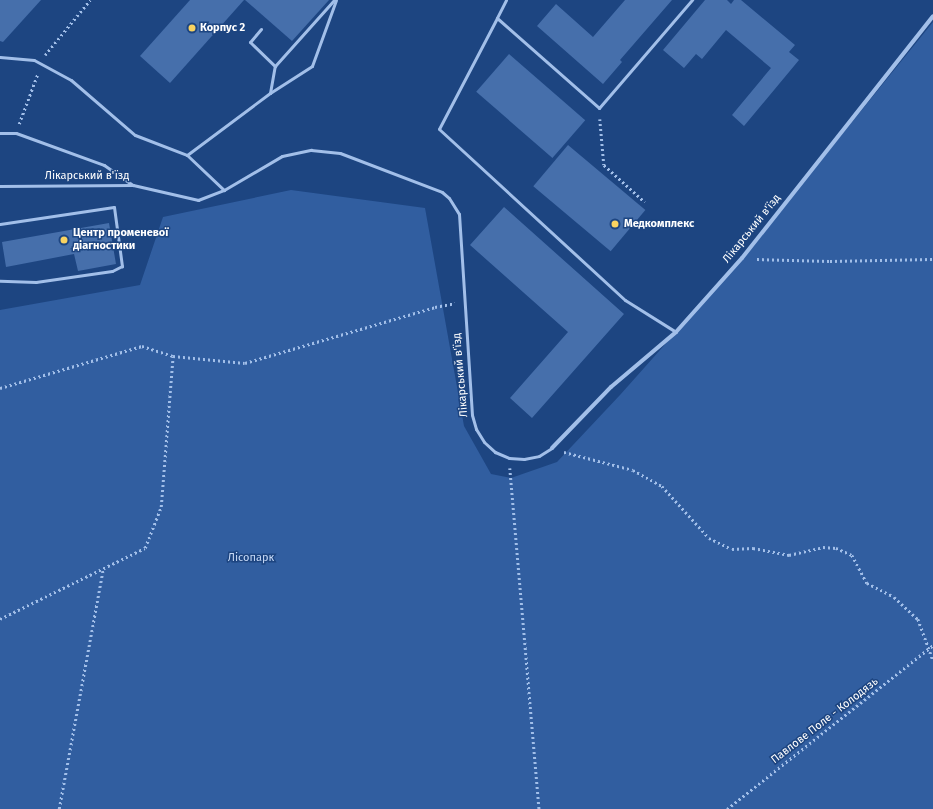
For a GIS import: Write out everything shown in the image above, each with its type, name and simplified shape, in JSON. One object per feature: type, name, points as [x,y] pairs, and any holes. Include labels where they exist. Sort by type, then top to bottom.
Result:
[{"type":"street","name":"Лікарський в'їзд","points":[[552,448],[611,387],[676,332],[742,258],[933,16]]},
{"type":"lane","points":[[270,93],[275,66],[335,0]]},
{"type":"lane","points":[[187,155],[270,93],[312,66],[335,0]]},
{"type":"lane","points":[[506,0],[439,129],[625,300],[676,332]]},
{"type":"lane","points":[[497,18],[599,108],[692,0]]},
{"type":"lane","points":[[261,29],[250,42],[275,66]]},
{"type":"lane","points":[[0,57],[34,60],[71,80],[135,135],[187,155],[224,190]]},
{"type":"lane","points":[[0,133],[16,133],[104,165],[133,185]]},
{"type":"lane","name":"Лікарський в'їзд","points":[[0,186],[133,185],[198,200],[224,190],[282,156],[311,150],[340,153],[442,192],[449,198],[459,214],[472,415],[476,429],[484,442],[495,452],[509,458],[524,459],[539,456],[552,448]]},
{"type":"lane","points":[[0,224],[114,207],[122,266],[112,271],[36,282],[0,281]]},
{"type":"path","points":[[599,108],[604,165],[645,202]]},
{"type":"path","points":[[742,258],[830,261],[933,259]]},
{"type":"path","points":[[0,388],[142,346],[174,356],[245,363],[435,306],[465,302]]},
{"type":"path","points":[[0,619],[145,548],[161,507],[174,356]]},
{"type":"path","points":[[552,448],[639,473],[662,486],[709,538],[732,549],[753,548],[789,555],[822,548],[836,548],[852,555],[867,583],[894,597],[918,619],[933,660]]},
{"type":"path","points":[[509,458],[539,809]]},
{"type":"path","points":[[58,809],[103,568]]},
{"type":"path","name":"Павлове Поле - Колодязь","points":[[727,809],[930,650],[933,645]]},
{"type":"green space","name":"Лісопарк","points":[[933,22],[933,809],[0,809],[0,310],[140,285],[163,217],[291,190],[425,208],[464,426],[491,474],[511,478],[557,462],[620,395],[742,258]]},
{"type":"building","points":[[0,0],[41,0],[3,42],[0,41]]},
{"type":"building","name":"Корпус 2","points":[[190,0],[244,0],[170,83],[140,56]]},
{"type":"building","name":"Корпус 2","points":[[245,0],[329,0],[292,41]]},
{"type":"building","points":[[625,0],[672,0],[620,60],[622,62],[603,84],[537,26],[556,4],[593,37]]},
{"type":"building","points":[[705,0],[727,0],[731,4],[734,0],[741,0],[795,45],[789,52],[799,60],[744,126],[732,115],[771,68],[726,30],[702,59],[696,54],[684,68],[663,50]]},
{"type":"building","points":[[509,54],[585,120],[552,158],[476,92]]},
{"type":"building","points":[[568,145],[645,210],[611,251],[533,186]]},
{"type":"building","points":[[504,207],[624,314],[532,418],[510,398],[568,332],[470,245]]},
{"type":"building","points":[[109,223],[116,264],[78,271],[74,254],[6,267],[2,242]]},
{"type":"place","name":"Корпус 2","points":[[192,28]]},
{"type":"place","name":"Медкомплекс","points":[[615,224]]},
{"type":"place","name":"Центр променевої діагностики","points":[[64,240]]}]
